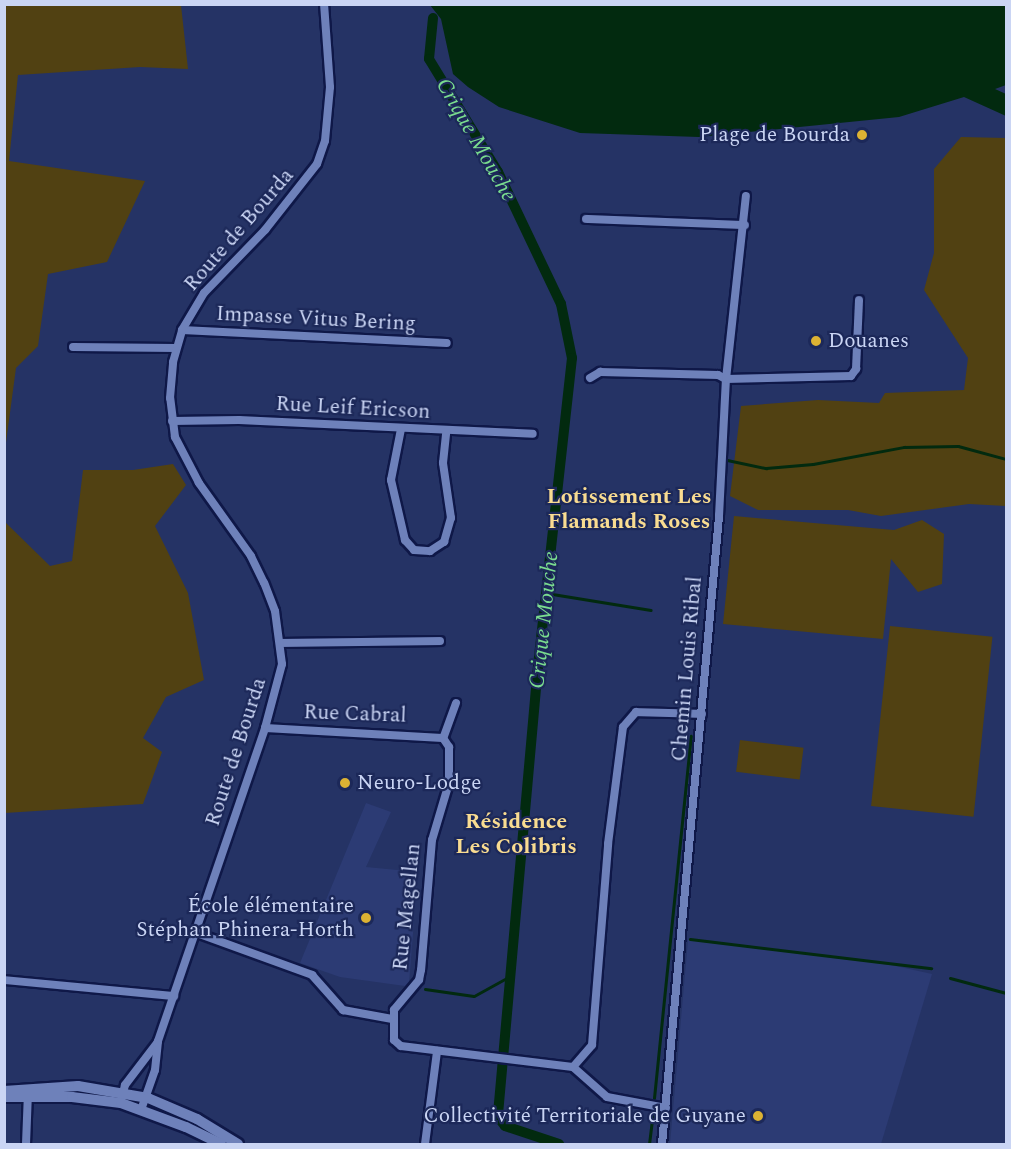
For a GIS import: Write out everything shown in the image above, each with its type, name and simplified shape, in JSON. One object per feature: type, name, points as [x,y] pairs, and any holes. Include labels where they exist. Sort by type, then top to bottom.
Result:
[{"type":"main road","points":[[4,1091],[78,1086],[122,1098],[148,1098],[197,1119],[238,1144]]},
{"type":"main road","points":[[4,1097],[28,1091]]},
{"type":"main road","points":[[122,1098],[141,1110],[220,1144]]},
{"type":"street","name":"Route de Bourda","points":[[141,1110],[148,1098],[158,1041],[266,728],[282,664],[282,644],[275,611],[251,556],[182,455],[172,422],[170,398],[176,348],[182,330],[204,293],[265,230],[317,164],[325,141],[330,87],[324,4]]},
{"type":"street","name":"Chemin Louis Ribal","points":[[662,1144],[702,714],[726,379],[745,225],[746,196]]},
{"type":"street","points":[[586,219],[745,225]]},
{"type":"street","points":[[590,378],[600,372],[718,375],[726,379],[851,376],[856,369],[859,300]]},
{"type":"street","name":"Impasse Vitus Bering","points":[[182,330],[447,343]]},
{"type":"street","points":[[73,347],[176,348]]},
{"type":"street","name":"Rue Leif Ericson","points":[[172,422],[239,420],[446,432],[533,434]]},
{"type":"street","points":[[400,429],[391,480],[403,531],[414,550],[430,551],[444,542],[451,518],[443,463],[446,432]]},
{"type":"street","points":[[282,644],[440,641]]},
{"type":"street","points":[[443,738],[456,703]]},
{"type":"street","points":[[573,1067],[592,1045],[608,844],[623,727],[636,712],[702,714]]},
{"type":"street","name":"Rue Cabral","points":[[266,728],[443,738]]},
{"type":"street","name":"Rue Magellan","points":[[392,1019],[397,1003],[419,980],[421,970],[432,840],[450,772],[449,747],[443,738]]},
{"type":"street","points":[[194,932],[312,975],[343,1010],[392,1019],[394,1040],[401,1046],[573,1067],[607,1097],[666,1108]]},
{"type":"street","points":[[4,980],[174,996]]},
{"type":"street","name":"Route de Bourda","points":[[122,1098],[158,1041]]},
{"type":"street","points":[[425,1144],[437,1051]]},
{"type":"street","points":[[26,1144],[28,1091]]},
{"type":"shaded area","points":[[5,4],[181,5],[188,69],[140,67],[18,75],[9,161],[145,181],[107,262],[48,274],[38,346],[16,368],[5,450]]},
{"type":"shaded area","points":[[430,5],[1006,5],[1006,85],[995,89],[1006,94],[1006,116],[964,97],[899,117],[699,137],[580,133],[499,107],[468,87],[453,74],[441,19]]},
{"type":"shaded area","points":[[961,137],[1006,138],[1006,506],[969,504],[881,516],[848,510],[758,510],[730,496],[741,406],[818,400],[879,403],[885,393],[964,390],[968,358],[924,290],[934,253],[934,169]]},
{"type":"shaded area","points":[[173,464],[186,485],[155,526],[188,593],[204,680],[166,697],[143,738],[162,752],[143,804],[5,813],[5,522],[50,566],[72,561],[83,470],[133,470]]},
{"type":"shaded area","points":[[734,516],[894,530],[922,520],[944,534],[942,584],[918,592],[891,559],[883,639],[723,624]]},
{"type":"shaded area","points":[[890,626],[992,637],[974,817],[871,806]]},
{"type":"shaded area","points":[[740,740],[804,748],[800,780],[736,772]]},
{"type":"shaded area","name":"École élémentaire Stéphan Phinera-Horth","points":[[366,803],[391,812],[366,867],[418,872],[409,983],[405,986],[340,977],[300,963]]},
{"type":"shaded area","points":[[688,940],[891,965],[932,974],[881,1144],[670,1144]]},
{"type":"waterway","name":"Crique Mouche","points":[[433,18],[429,59],[498,172],[561,304],[572,358],[538,666],[498,1117],[505,1126],[559,1144]]},
{"type":"waterway","points":[[727,460],[766,468],[813,464],[904,447],[958,446],[1006,459]]},
{"type":"waterway","points":[[546,593],[651,610]]},
{"type":"waterway","points":[[654,1098],[691,736]]},
{"type":"waterway","points":[[690,939],[931,968]]},
{"type":"waterway","points":[[425,989],[474,996],[512,975]]},
{"type":"waterway","points":[[950,978],[1006,993]]},
{"type":"waterway","points":[[649,1144],[653,1111]]},
{"type":"place","name":"Plage de Bourda","points":[[862,135]]},
{"type":"place","name":"Douanes","points":[[816,341]]},
{"type":"place","name":"Neuro-Lodge","points":[[345,783]]},
{"type":"place","name":"École élémentaire Stéphan Phinera-Horth","points":[[366,918]]},
{"type":"place","name":"Collectivité Territoriale de Guyane","points":[[758,1116]]},
{"type":"district","name":"Lotissement Les Flamands Roses","points":[[629,508]]},
{"type":"district","name":"Résidence Les Colibris","points":[[516,834]]}]
